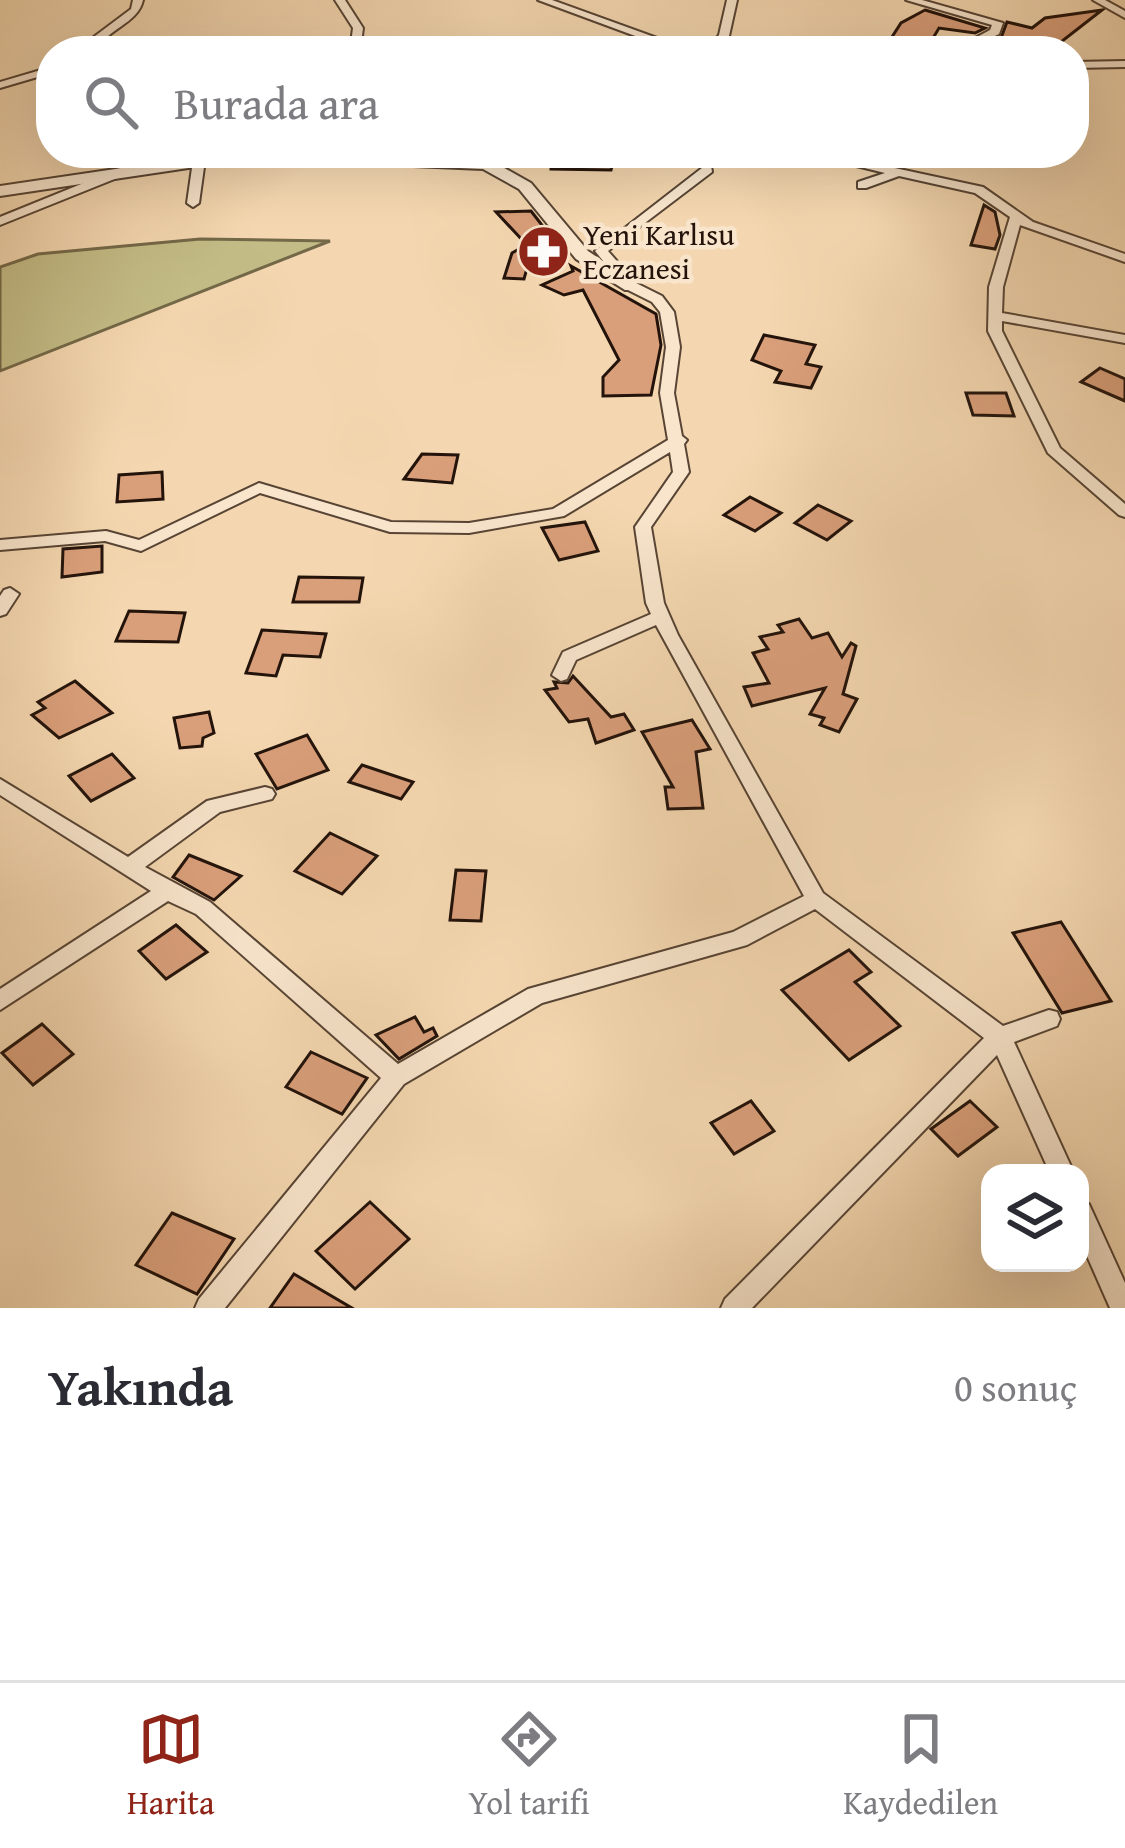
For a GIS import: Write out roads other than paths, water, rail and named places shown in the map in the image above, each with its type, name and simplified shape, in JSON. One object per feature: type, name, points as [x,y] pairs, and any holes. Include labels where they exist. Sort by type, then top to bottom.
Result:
[{"type":"street","points":[[102,36],[136,10],[138,0]]},
{"type":"street","points":[[340,0],[358,28],[357,36]]},
{"type":"street","points":[[543,0],[642,36]]},
{"type":"street","points":[[724,36],[732,0]]},
{"type":"street","points":[[911,0],[998,23],[995,32],[987,36]]},
{"type":"street","points":[[1099,0],[1125,15]]},
{"type":"street","points":[[1089,65],[1125,64]]},
{"type":"street","points":[[7,67],[22,78]]},
{"type":"street","points":[[0,85],[36,74]]},
{"type":"street","points":[[0,191],[137,168]]},
{"type":"street","points":[[193,203],[194,168]]},
{"type":"street","points":[[493,168],[525,186],[582,255],[657,299],[667,312],[673,347],[667,393],[679,440],[681,472],[643,526],[661,616],[816,899],[1000,1037],[1058,1164]]},
{"type":"street","points":[[631,286],[601,251],[649,211],[676,200],[708,168]]},
{"type":"street","points":[[880,168],[979,190],[1052,236],[1125,258]]},
{"type":"street","points":[[0,221],[123,171]]},
{"type":"street","points":[[862,185],[899,172]]},
{"type":"street","points":[[1017,214],[996,287],[995,331],[1053,450],[1125,512]]},
{"type":"street","points":[[997,316],[1125,339]]},
{"type":"street","points":[[0,545],[106,536],[141,546],[259,488],[390,527],[469,528],[557,513],[679,440]]},
{"type":"street","points":[[561,676],[569,656],[661,616]]},
{"type":"street","points":[[0,785],[166,891],[203,908],[395,1077]]},
{"type":"street","points":[[129,867],[214,806],[265,794]]},
{"type":"street","points":[[0,1000],[166,891]]},
{"type":"street","points":[[208,1308],[395,1077],[536,997],[739,938],[816,899]]},
{"type":"street","points":[[734,1308],[1000,1037],[1049,1019]]},
{"type":"street","points":[[1089,1233],[1123,1308]]},
{"type":"place","name":"Yeni Karlısu Eczanesi","points":[[544,252]]}]
